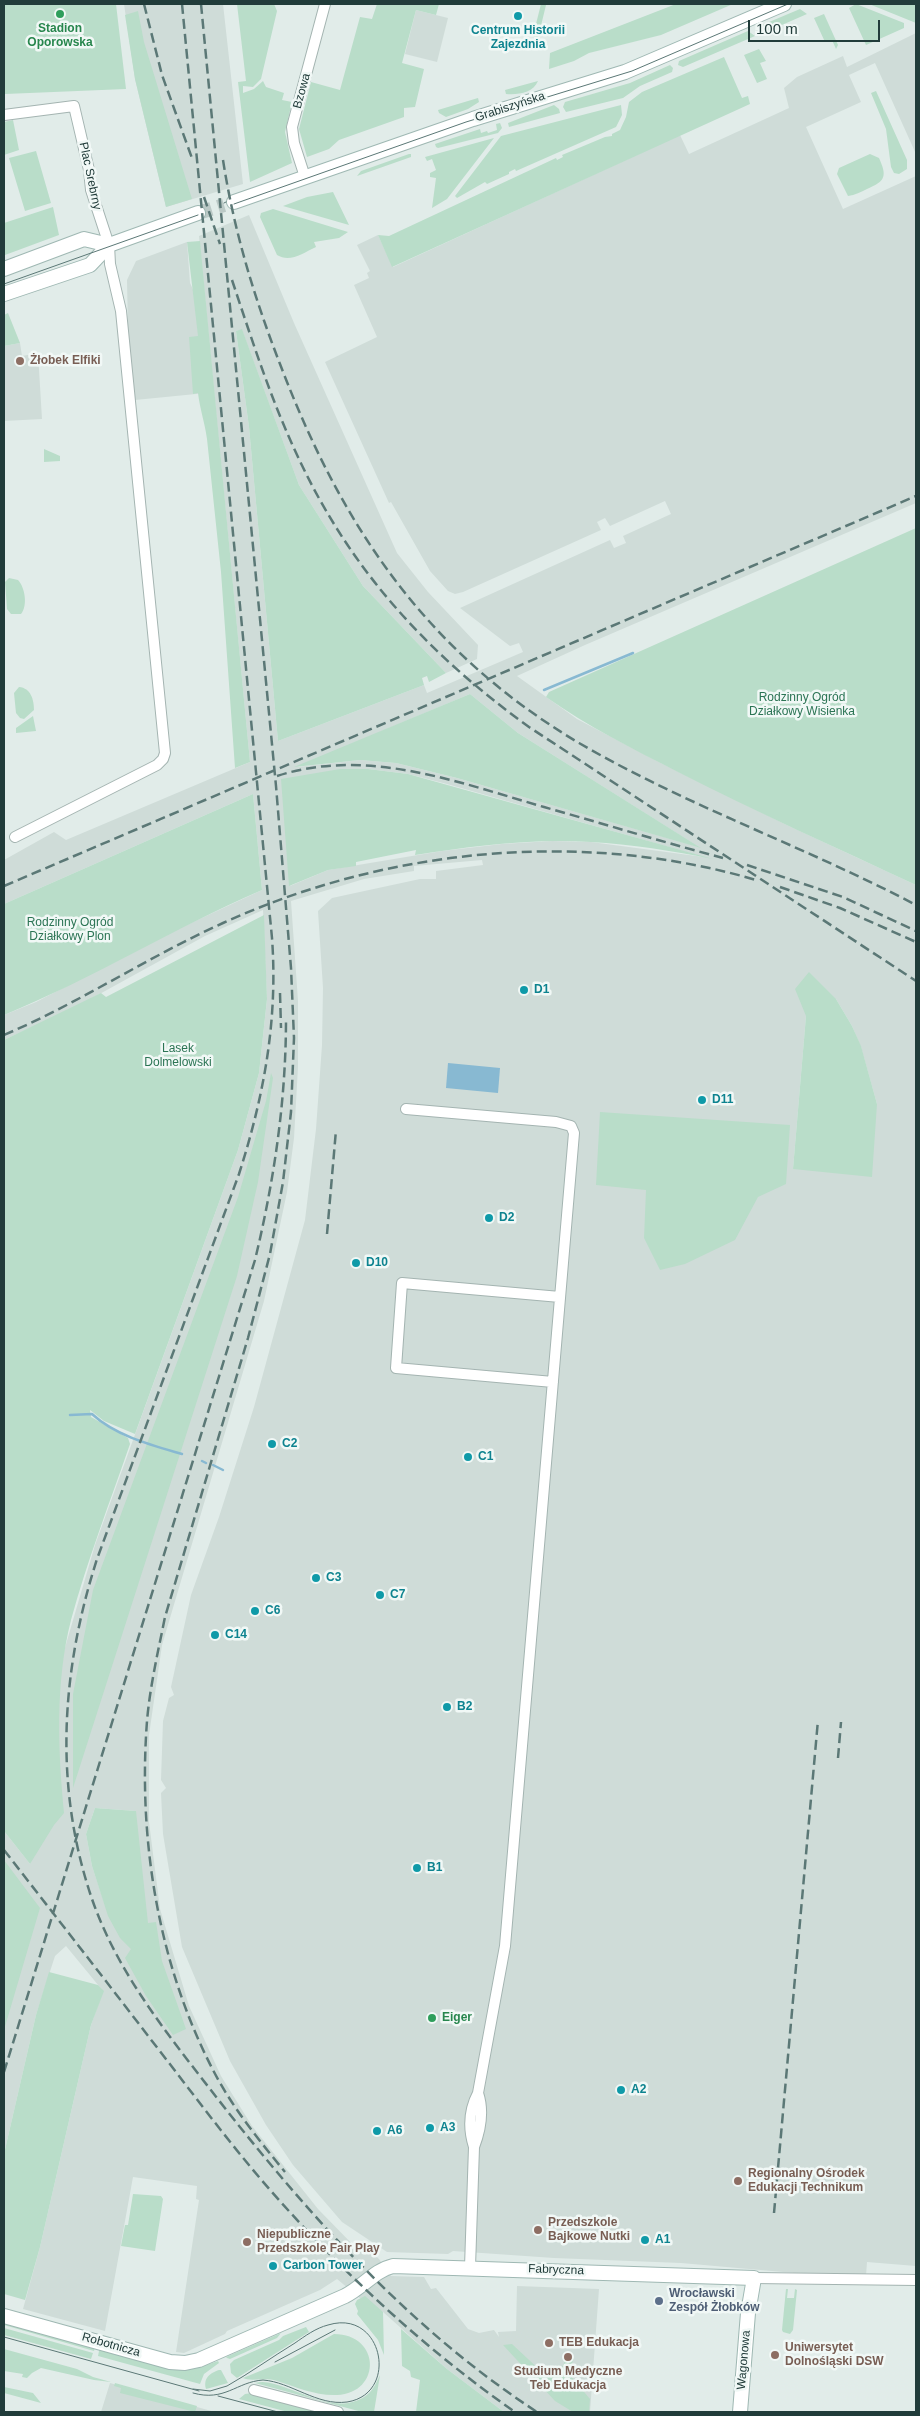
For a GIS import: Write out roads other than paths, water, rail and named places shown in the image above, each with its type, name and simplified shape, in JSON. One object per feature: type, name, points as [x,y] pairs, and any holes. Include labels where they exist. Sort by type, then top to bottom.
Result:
[{"type":"street","name":"Bzowa","points":[[306,177],[294,143],[292,127],[325,4]]},
{"type":"street","name":"Grabiszyńska","points":[[228,204],[473,119],[625,72],[782,4]]},
{"type":"street","name":"Plac Srebrny","points":[[4,115],[74,106],[89,170],[91,192],[109,245],[110,264],[123,326],[165,756],[157,765],[15,837]]},
{"type":"street","points":[[4,294],[90,264],[109,245],[198,214]]},
{"type":"street","points":[[4,269],[84,239],[109,245]]},
{"type":"street","points":[[406,1109],[556,1122],[571,1126],[574,1133],[505,1946],[478,2093],[482,2104],[480,2133],[474,2147],[470,2267]]},
{"type":"street","points":[[553,1382],[396,1368],[402,1283],[560,1296]]},
{"type":"street","name":"Fabryczna","points":[[217,2353],[345,2296],[364,2286],[382,2269],[398,2265],[754,2278],[916,2280]]},
{"type":"street","name":"Wagonowa","points":[[740,2412],[748,2313],[754,2278]]},
{"type":"street","name":"Robotnicza","points":[[4,2316],[175,2363],[194,2362],[217,2353]]},
{"type":"street","points":[[254,2390],[338,2412]]},
{"type":"water","points":[[448,1063],[500,1068],[498,1093],[446,1088]]},
{"type":"waterway","points":[[544,690],[633,653]]},
{"type":"waterway","points":[[70,1415],[92,1414],[101,1422],[123,1434],[182,1454]]},
{"type":"waterway","points":[[202,1461],[206,1463]]},
{"type":"waterway","points":[[213,1465],[223,1470]]},
{"type":"tunnel","points":[[198,213],[224,205]]},
{"type":"tram line","points":[[234,204],[466,122],[632,71],[788,4]]},
{"type":"tram line","points":[[4,284],[198,215]]},
{"type":"tram line","points":[[193,2389],[210,2391],[227,2386],[311,2332],[328,2325],[347,2323],[362,2329],[372,2340],[378,2354],[379,2370],[374,2384],[364,2396],[347,2402],[325,2401],[284,2385],[263,2380],[214,2395],[193,2393]]},
{"type":"tram line","points":[[275,2362],[335,2330]]},
{"type":"tram line","points":[[4,2337],[199,2391]]},
{"type":"tram line","points":[[218,2396],[278,2412]]},
{"type":"railway","points":[[144,4],[162,75],[193,161]]},
{"type":"railway","points":[[182,4],[272,938],[273,998],[271,1028],[262,1087],[256,1116],[239,1174],[97,1559],[85,1600],[76,1641],[67,1724],[67,1766],[71,1807],[78,1849],[89,1890],[111,1944],[140,1995],[192,2066],[283,2179],[360,2264],[445,2343],[490,2379],[537,2412]]},
{"type":"railway","points":[[201,4],[276,786],[291,968],[294,1038],[291,1112],[283,1182],[270,1254],[248,1338],[165,1617],[154,1669],[147,1721],[146,1810],[149,1855],[156,1900],[178,1987],[194,2029],[228,2097],[285,2172]]},
{"type":"railway","points":[[223,160],[239,238],[253,289],[304,423],[331,479],[362,532],[395,580],[434,626],[476,668],[525,707],[579,743],[662,787],[832,864],[916,905]]},
{"type":"railway","points":[[204,197],[220,244]]},
{"type":"railway","points":[[232,280],[279,414],[319,498],[342,537],[368,573],[426,640],[492,699],[529,727],[916,981]]},
{"type":"railway","points":[[4,886],[916,496]]},
{"type":"railway","points":[[277,776],[311,768],[344,765],[378,766],[412,771],[723,858]]},
{"type":"railway","points":[[4,1035],[59,1009],[168,950],[223,923],[286,898],[351,877],[418,863],[486,854],[555,851],[623,855],[690,864],[756,880]]},
{"type":"railway","points":[[747,865],[843,897],[916,931]]},
{"type":"railway","points":[[780,887],[840,908],[916,942]]},
{"type":"railway","points":[[280,993],[281,1028]]},
{"type":"railway","points":[[4,2072],[255,1260],[268,1201],[278,1141],[284,1080],[286,1019]]},
{"type":"railway","points":[[327,1234],[336,1130]]},
{"type":"railway","points":[[774,2213],[818,1720]]},
{"type":"railway","points":[[838,1758],[841,1722]]},
{"type":"railway","points":[[4,1850],[225,2136],[271,2191],[356,2281],[449,2363],[515,2412]]},
{"type":"place","name":"Stadion Oporowska","points":[[60,14]]},
{"type":"place","name":"Centrum Historii Zajezdnia","points":[[518,16]]},
{"type":"place","name":"Żłobek Elfiki","points":[[20,361]]},
{"type":"place","name":"D1","points":[[524,990]]},
{"type":"place","name":"D11","points":[[702,1100]]},
{"type":"place","name":"D2","points":[[489,1218]]},
{"type":"place","name":"D10","points":[[356,1263]]},
{"type":"place","name":"C2","points":[[272,1444]]},
{"type":"place","name":"C1","points":[[468,1457]]},
{"type":"place","name":"C3","points":[[316,1578]]},
{"type":"place","name":"C7","points":[[380,1595]]},
{"type":"place","name":"C6","points":[[255,1611]]},
{"type":"place","name":"C14","points":[[215,1635]]},
{"type":"place","name":"B2","points":[[447,1707]]},
{"type":"place","name":"B1","points":[[417,1868]]},
{"type":"place","name":"Eiger","points":[[432,2018]]},
{"type":"place","name":"A2","points":[[621,2090]]},
{"type":"place","name":"A3","points":[[430,2128]]},
{"type":"place","name":"A6","points":[[377,2131]]},
{"type":"place","name":"Regionalny Ośrodek Edukacji Technikum","points":[[738,2181]]},
{"type":"place","name":"Przedszkole Bajkowe Nutki","points":[[538,2230]]},
{"type":"place","name":"A1","points":[[645,2240]]},
{"type":"place","name":"Niepubliczne Przedszkole Fair Play","points":[[247,2242]]},
{"type":"place","name":"Carbon Tower","points":[[273,2266]]},
{"type":"place","name":"Wrocławski Zespół Żłobków","points":[[659,2301]]},
{"type":"place","name":"TEB Edukacja","points":[[549,2343]]},
{"type":"place","name":"Uniwersytet Dolnośląski DSW","points":[[775,2355]]},
{"type":"place","name":"Studium Medyczne Teb Edukacja","points":[[568,2357]]},
{"type":"park label","name":"Rodzinny Ogród Działkowy Wisienka","points":[[802,705]]},
{"type":"park label","name":"Rodzinny Ogród Działkowy Plon","points":[[70,930]]},
{"type":"park label","name":"Lasek Dolmelowski","points":[[178,1056]]}]
